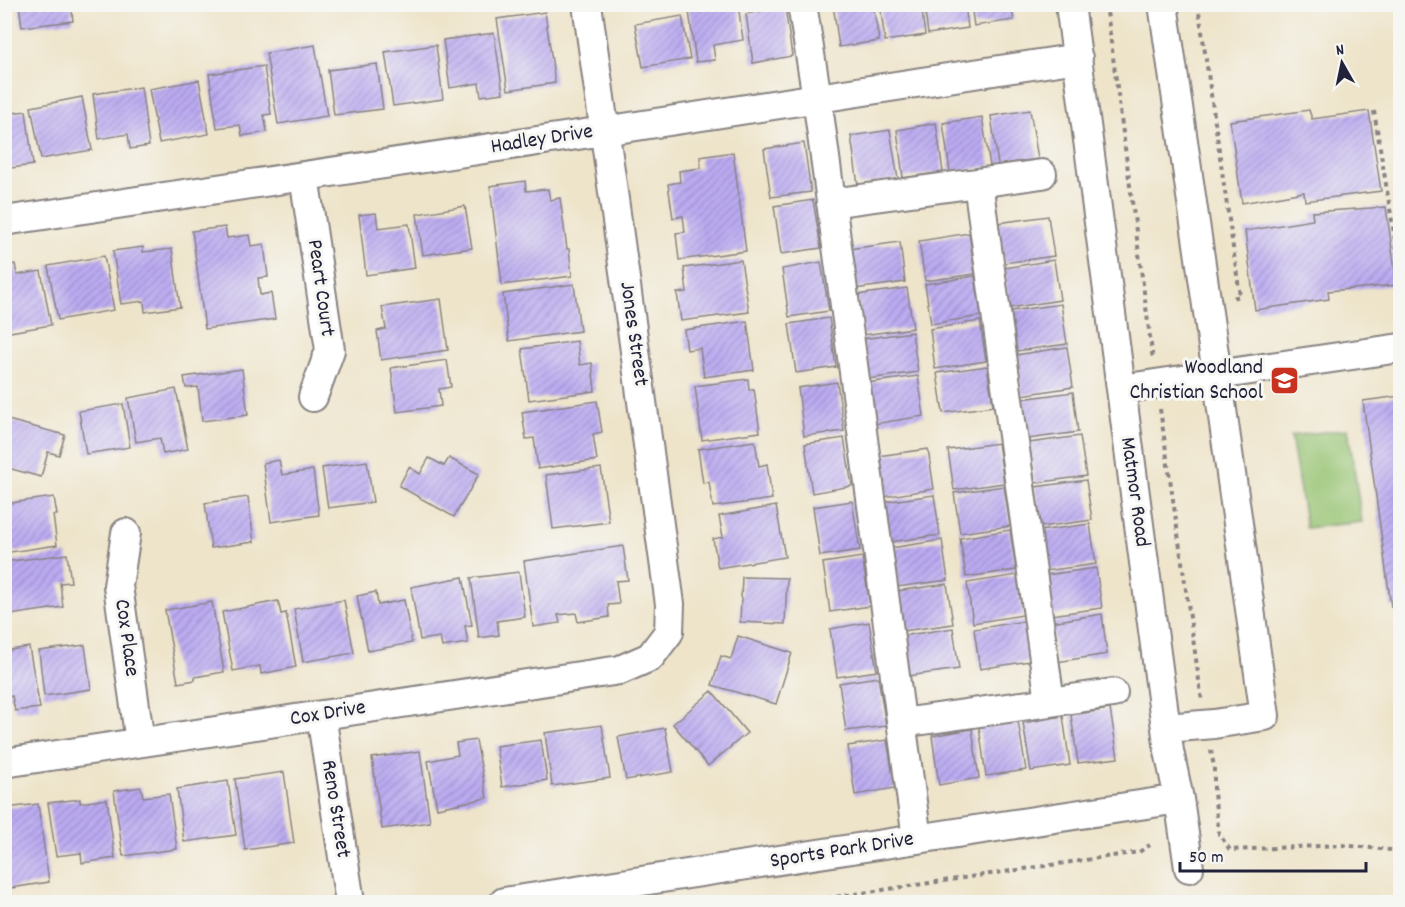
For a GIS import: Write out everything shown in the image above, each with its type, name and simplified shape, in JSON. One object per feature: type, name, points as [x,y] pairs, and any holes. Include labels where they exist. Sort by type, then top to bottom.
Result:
[{"type":"street","name":"Jones Street","points":[[587,4],[670,604],[669,632],[650,657]]},
{"type":"street","points":[[802,4],[817,98],[917,839]]},
{"type":"street","name":"Matmor Road","points":[[1070,4],[1169,751],[1189,868]]},
{"type":"street","points":[[1163,4],[1265,716],[1206,725],[1166,728]]},
{"type":"street","name":"Hadley Drive","points":[[4,221],[1078,58]]},
{"type":"street","points":[[831,204],[1042,174]]},
{"type":"street","name":"Peart Court","points":[[304,176],[330,350],[313,397]]},
{"type":"street","points":[[978,183],[1050,702]]},
{"type":"street","points":[[1121,389],[1401,348]]},
{"type":"street","name":"Cox Place","points":[[126,533],[118,586],[140,742]]},
{"type":"street","name":"Cox Drive","points":[[4,763],[620,670],[650,657]]},
{"type":"street","points":[[902,723],[1113,693]]},
{"type":"street","name":"Reno Street","points":[[321,715],[350,903]]},
{"type":"street","name":"Sports Park Drive","points":[[504,903],[1179,800]]},
{"type":"path","points":[[1106,4],[1157,384],[1214,767],[1214,793],[1219,834],[1230,850],[1342,844],[1401,850]]},
{"type":"path","points":[[1198,4],[1240,296],[1207,303]]},
{"type":"path","points":[[1374,111],[1401,270]]},
{"type":"path","points":[[801,903],[1139,852],[1150,845]]},
{"type":"green space","points":[[1348,429],[1362,522],[1306,528],[1291,436]]},
{"type":"building","points":[[4,4],[9,4],[11,20],[4,21]]},
{"type":"building","points":[[19,4],[71,4],[73,21],[22,27]]},
{"type":"building","points":[[688,4],[738,4],[743,40],[713,45],[715,60],[696,62]]},
{"type":"building","points":[[833,4],[873,4],[879,41],[839,47]]},
{"type":"building","points":[[880,4],[921,4],[925,35],[885,41]]},
{"type":"building","points":[[924,4],[965,4],[968,28],[928,34]]},
{"type":"building","points":[[971,5],[1011,5],[1014,20],[974,26]]},
{"type":"building","points":[[785,7],[792,56],[753,63],[746,14]]},
{"type":"building","points":[[545,12],[555,83],[508,90],[497,19]]},
{"type":"building","points":[[682,16],[690,59],[643,67],[635,24]]},
{"type":"building","points":[[494,33],[503,93],[481,96],[479,83],[450,88],[443,40]]},
{"type":"building","points":[[315,45],[327,116],[278,124],[266,53]]},
{"type":"building","points":[[436,45],[443,99],[393,106],[385,52]]},
{"type":"building","points":[[377,64],[383,109],[334,115],[328,70]]},
{"type":"building","points":[[264,66],[271,114],[264,115],[267,132],[242,136],[240,125],[217,128],[209,74]]},
{"type":"building","points":[[199,80],[209,134],[159,143],[149,89]]},
{"type":"building","points":[[141,87],[149,146],[130,149],[128,134],[99,139],[93,94]]},
{"type":"building","points":[[82,97],[92,150],[41,159],[31,107]]},
{"type":"building","points":[[1030,110],[1038,159],[998,165],[991,116]]},
{"type":"building","points":[[1309,110],[1312,119],[1369,111],[1381,191],[1305,201],[1304,192],[1242,203],[1230,121]]},
{"type":"building","points":[[26,111],[33,165],[4,169],[4,114]]},
{"type":"building","points":[[982,117],[990,166],[950,172],[943,123]]},
{"type":"building","points":[[936,123],[943,172],[903,178],[897,130]]},
{"type":"building","points":[[890,130],[898,179],[858,185],[851,136]]},
{"type":"building","points":[[804,143],[811,192],[771,197],[764,149]]},
{"type":"building","points":[[733,152],[746,251],[679,260],[676,233],[685,232],[683,216],[673,218],[668,184],[680,182],[679,171],[701,168],[700,157]]},
{"type":"building","points":[[525,181],[526,191],[548,189],[550,200],[560,198],[572,276],[502,285],[490,186]]},
{"type":"building","points":[[813,200],[821,248],[781,254],[774,206]]},
{"type":"building","points":[[465,206],[472,248],[423,255],[417,214]]},
{"type":"building","points":[[1386,207],[1397,285],[1328,291],[1329,299],[1255,310],[1245,231],[1313,220],[1312,212]]},
{"type":"building","points":[[376,213],[378,228],[409,224],[415,268],[366,275],[359,215]]},
{"type":"building","points":[[1048,216],[1054,256],[1004,263],[998,223]]},
{"type":"building","points":[[225,227],[227,238],[249,235],[251,246],[264,244],[268,277],[258,278],[260,295],[271,293],[275,319],[205,329],[192,231]]},
{"type":"building","points":[[969,233],[975,274],[925,281],[919,241]]},
{"type":"building","points":[[900,242],[905,282],[855,289],[849,249]]},
{"type":"building","points":[[143,247],[143,252],[172,249],[180,307],[145,312],[144,301],[121,304],[113,251]]},
{"type":"building","points":[[104,256],[114,310],[58,320],[48,266]]},
{"type":"building","points":[[741,260],[749,312],[681,321],[677,293],[687,292],[684,268]]},
{"type":"building","points":[[1054,260],[1060,300],[1009,308],[1004,268]]},
{"type":"building","points":[[821,262],[829,311],[789,317],[782,269]]},
{"type":"building","points":[[15,264],[17,275],[41,271],[51,325],[4,333],[4,266]]},
{"type":"building","points":[[975,276],[981,316],[931,324],[925,284]]},
{"type":"building","points":[[574,284],[580,331],[509,341],[503,294]]},
{"type":"building","points":[[907,288],[913,328],[863,335],[857,295]]},
{"type":"building","points":[[441,299],[448,350],[381,360],[377,331],[386,329],[382,307]]},
{"type":"building","points":[[1061,304],[1067,344],[1017,351],[1011,311]]},
{"type":"building","points":[[829,318],[836,367],[796,373],[789,324]]},
{"type":"building","points":[[747,321],[754,370],[704,377],[700,348],[687,350],[684,330]]},
{"type":"building","points":[[980,321],[986,361],[935,369],[930,329]]},
{"type":"building","points":[[912,332],[918,372],[868,379],[862,339]]},
{"type":"building","points":[[577,341],[580,365],[592,363],[595,391],[529,400],[522,349]]},
{"type":"building","points":[[1067,347],[1073,387],[1022,395],[1016,355]]},
{"type":"building","points":[[447,360],[451,387],[439,389],[441,406],[397,412],[391,368]]},
{"type":"building","points":[[987,366],[993,406],[943,413],[937,373]]},
{"type":"building","points":[[242,369],[248,415],[202,421],[198,387],[186,388],[184,377]]},
{"type":"building","points":[[918,376],[924,416],[874,424],[867,383]]},
{"type":"building","points":[[748,379],[749,390],[754,389],[760,432],[702,440],[695,386]]},
{"type":"building","points":[[837,382],[844,431],[804,436],[798,388]]},
{"type":"building","points":[[176,389],[188,449],[163,454],[160,438],[136,442],[128,398]]},
{"type":"building","points":[[1073,392],[1078,432],[1028,439],[1022,399]]},
{"type":"building","points":[[1400,396],[1400,605],[1391,607],[1363,401]]},
{"type":"building","points":[[597,401],[602,432],[593,434],[597,460],[538,469],[534,438],[526,439],[522,412]]},
{"type":"building","points":[[123,404],[130,447],[86,454],[79,411]]},
{"type":"building","points":[[8,420],[65,435],[59,455],[48,452],[41,477],[4,467],[4,434]]},
{"type":"building","points":[[1080,436],[1086,476],[1035,483],[1029,443]]},
{"type":"building","points":[[844,438],[852,486],[812,493],[805,444]]},
{"type":"building","points":[[755,441],[759,466],[767,464],[772,499],[713,507],[709,482],[703,483],[698,449]]},
{"type":"building","points":[[998,443],[1004,483],[954,490],[948,450]]},
{"type":"building","points":[[928,449],[934,489],[884,497],[878,456]]},
{"type":"building","points":[[429,458],[444,466],[449,458],[479,474],[454,517],[399,486],[409,467],[420,474]]},
{"type":"building","points":[[279,460],[282,475],[313,470],[319,515],[271,522],[263,463]]},
{"type":"building","points":[[367,461],[373,502],[328,508],[322,468]]},
{"type":"building","points":[[601,468],[609,522],[553,529],[546,475]]},
{"type":"building","points":[[1086,480],[1092,520],[1041,527],[1035,487]]},
{"type":"building","points":[[1004,486],[1010,526],[960,533],[954,493]]},
{"type":"building","points":[[934,495],[940,535],[890,542],[884,502]]},
{"type":"building","points":[[54,497],[57,515],[53,515],[57,545],[4,553],[4,504]]},
{"type":"building","points":[[248,497],[254,542],[211,548],[205,503]]},
{"type":"building","points":[[852,501],[860,550],[820,556],[813,507]]},
{"type":"building","points":[[776,506],[785,557],[718,568],[713,539],[723,537],[719,516]]},
{"type":"building","points":[[1090,524],[1096,564],[1045,571],[1039,531]]},
{"type":"building","points":[[1010,530],[1016,570],[966,577],[960,538]]},
{"type":"building","points":[[942,540],[948,580],[897,587],[891,548]]},
{"type":"building","points":[[623,546],[628,580],[616,581],[619,604],[608,605],[609,617],[578,622],[576,613],[558,615],[560,623],[533,627],[524,561]]},
{"type":"building","points":[[67,554],[71,582],[60,583],[63,607],[10,615],[4,562]]},
{"type":"building","points":[[862,557],[870,606],[830,612],[823,563]]},
{"type":"building","points":[[1096,568],[1102,608],[1051,615],[1046,575]]},
{"type":"building","points":[[519,572],[525,617],[497,621],[499,635],[479,638],[471,578]]},
{"type":"building","points":[[1017,575],[1023,615],[973,623],[967,583]]},
{"type":"building","points":[[463,577],[472,625],[465,626],[468,643],[442,647],[440,637],[420,640],[411,587]]},
{"type":"building","points":[[742,577],[787,578],[785,624],[740,622]]},
{"type":"building","points":[[947,584],[953,624],[903,631],[897,591]]},
{"type":"building","points":[[376,592],[378,605],[404,600],[412,643],[368,651],[357,596]]},
{"type":"building","points":[[344,600],[354,653],[303,662],[294,609]]},
{"type":"building","points":[[278,601],[281,614],[286,613],[296,667],[261,674],[260,666],[233,671],[222,612]]},
{"type":"building","points":[[212,602],[224,672],[195,677],[195,680],[178,683],[165,610]]},
{"type":"building","points":[[1102,614],[1107,654],[1057,662],[1051,622]]},
{"type":"building","points":[[1024,621],[1030,661],[980,669],[974,629]]},
{"type":"building","points":[[869,622],[877,671],[837,677],[830,629]]},
{"type":"building","points":[[953,628],[959,669],[908,676],[902,636]]},
{"type":"building","points":[[738,636],[792,653],[776,704],[712,685],[721,656],[731,659]]},
{"type":"building","points":[[85,645],[91,689],[44,696],[39,651]]},
{"type":"building","points":[[29,647],[40,708],[15,711],[12,696],[4,698],[4,651]]},
{"type":"building","points":[[878,677],[886,726],[846,731],[839,683]]},
{"type":"building","points":[[712,691],[747,733],[708,766],[673,724]]},
{"type":"building","points":[[1110,709],[1118,758],[1078,763],[1071,715]]},
{"type":"building","points":[[1063,716],[1070,765],[1031,771],[1023,723]]},
{"type":"building","points":[[1018,721],[1026,770],[986,776],[979,727]]},
{"type":"building","points":[[602,725],[610,778],[552,786],[545,733]]},
{"type":"building","points":[[665,728],[673,772],[626,780],[618,737]]},
{"type":"building","points":[[972,729],[979,778],[939,785],[932,736]]},
{"type":"building","points":[[476,740],[487,798],[437,808],[428,761],[458,755],[456,743]]},
{"type":"building","points":[[541,740],[547,780],[502,787],[496,746]]},
{"type":"building","points":[[887,740],[895,788],[855,795],[848,746]]},
{"type":"building","points":[[420,751],[430,822],[382,829],[372,758]]},
{"type":"building","points":[[284,772],[294,843],[245,850],[235,779]]},
{"type":"building","points":[[228,781],[236,835],[184,842],[177,789]]},
{"type":"building","points":[[141,787],[143,797],[169,794],[177,849],[123,856],[114,791]]},
{"type":"building","points":[[80,799],[80,803],[107,799],[115,858],[82,863],[81,853],[56,856],[48,803]]},
{"type":"building","points":[[38,804],[49,882],[4,889],[4,819],[8,818],[7,808]]},
{"type":"place","name":"Woodland Christian School","points":[[1284,381]]}]
